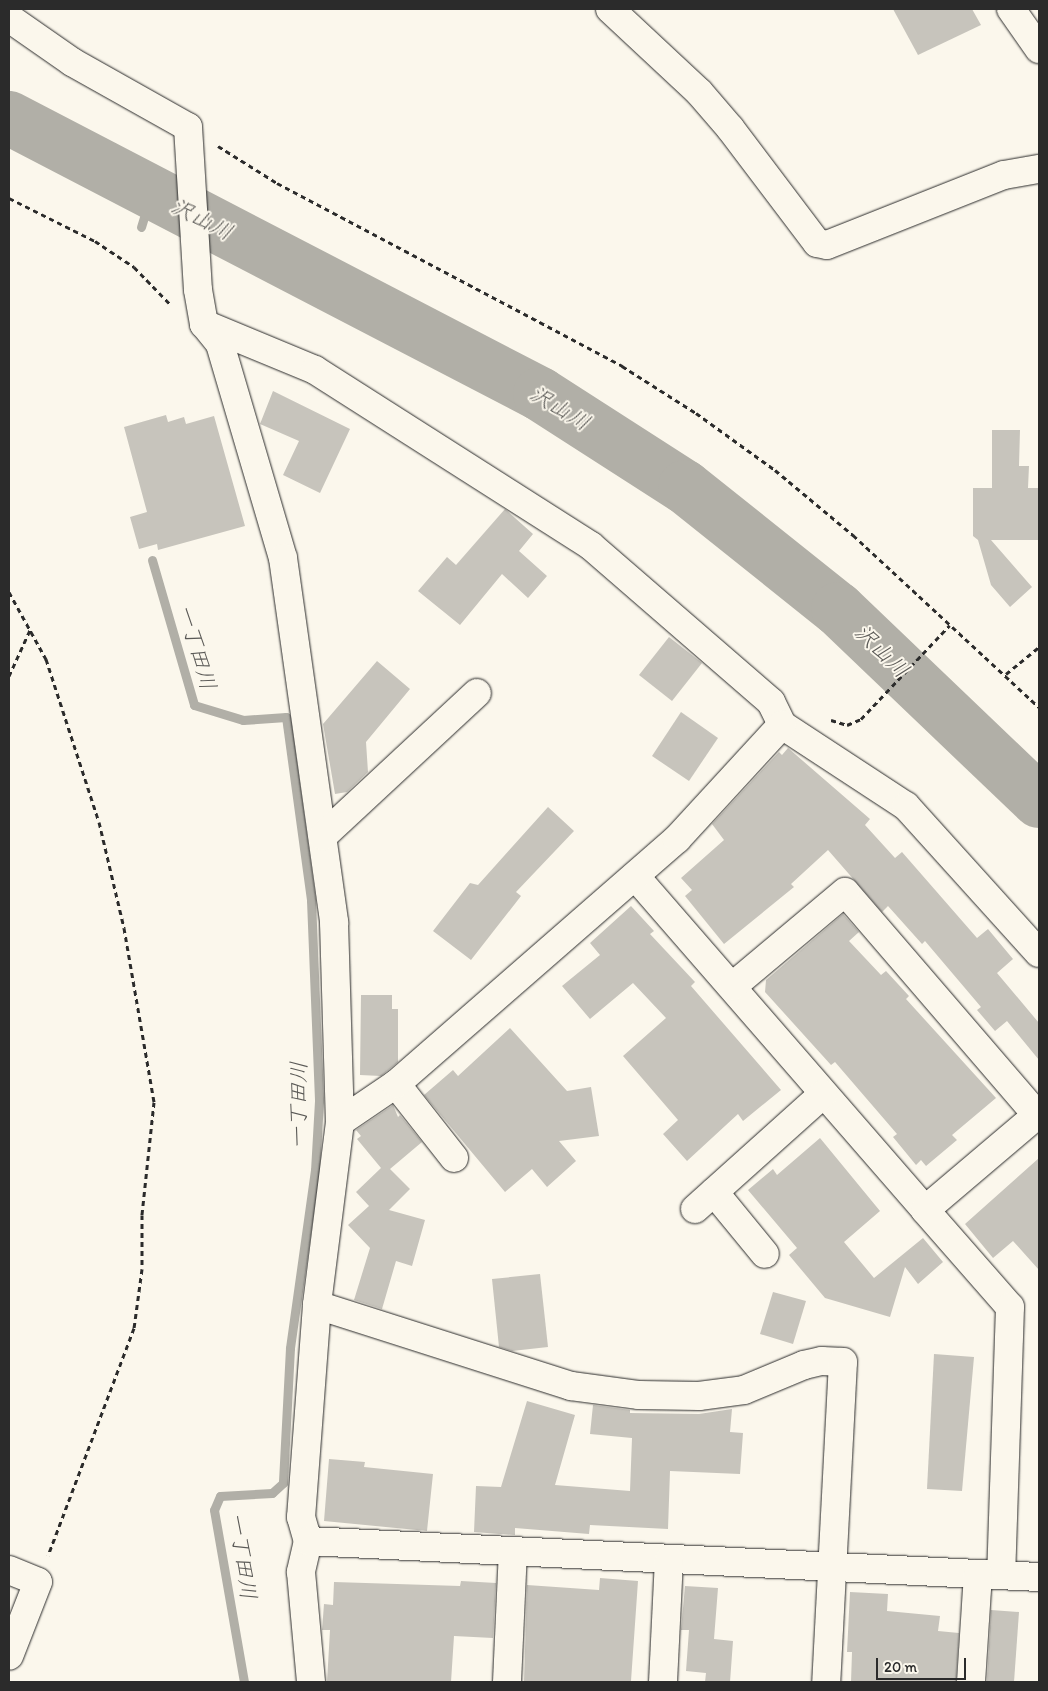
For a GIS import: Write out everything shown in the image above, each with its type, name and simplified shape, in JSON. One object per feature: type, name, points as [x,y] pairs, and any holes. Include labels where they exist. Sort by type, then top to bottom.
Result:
[{"type":"street","points":[[610,9],[699,92],[730,128],[817,243],[828,244],[1004,175],[1039,169]]},
{"type":"street","points":[[1011,9],[1039,49]]},
{"type":"street","points":[[9,18],[72,62],[189,135],[198,290],[204,324],[220,344],[283,558],[334,922],[340,1122],[317,1305],[301,1517],[308,1541],[300,1572],[311,1682]]},
{"type":"street","points":[[204,324],[315,370],[591,546],[771,702],[782,725],[906,806],[1039,953]]},
{"type":"street","points":[[323,836],[477,693]]},
{"type":"street","points":[[340,1122],[396,1084],[635,876],[677,838],[782,725]]},
{"type":"street","points":[[635,876],[733,986],[823,1094],[1010,1307],[989,1574],[971,1682]]},
{"type":"street","points":[[733,986],[845,892],[1038,1116],[925,1210]]},
{"type":"street","points":[[396,1084],[454,1158]]},
{"type":"street","points":[[765,1254],[704,1200],[823,1094]]},
{"type":"street","points":[[317,1305],[571,1386],[639,1395],[699,1396],[744,1390],[804,1365],[822,1361],[843,1362],[826,1682]]},
{"type":"street","points":[[308,1541],[1039,1577]]},
{"type":"street","points":[[507,1682],[513,1552]]},
{"type":"street","points":[[663,1682],[669,1560]]},
{"type":"street","points":[[9,1570],[38,1582],[9,1656]]},
{"type":"path","points":[[189,135],[548,325],[622,366],[696,414],[774,470],[853,535],[1006,674],[1039,708]]},
{"type":"path","points":[[9,198],[103,246],[134,267],[168,303],[204,324]]},
{"type":"path","points":[[9,592],[46,659],[99,822],[124,928],[154,1102],[142,1214],[142,1269],[134,1328],[38,1582]]},
{"type":"path","points":[[861,719],[950,624]]},
{"type":"path","points":[[9,676],[31,629]]},
{"type":"path","points":[[1006,674],[1039,647]]},
{"type":"building","points":[[893,9],[972,9],[981,25],[918,55]]},
{"type":"building","points":[[273,391],[350,429],[320,493],[283,475],[299,441],[260,424]]},
{"type":"building","points":[[166,415],[168,422],[184,417],[186,424],[214,416],[245,526],[158,550],[157,544],[139,549],[130,517],[147,512],[124,427]]},
{"type":"building","points":[[992,430],[1020,430],[1019,466],[1029,466],[1028,488],[1039,488],[1039,540],[991,540],[1032,587],[1010,607],[991,585],[978,540],[973,536],[973,488],[992,488]]},
{"type":"building","points":[[505,509],[533,534],[519,551],[547,576],[528,598],[502,574],[460,625],[418,591],[447,557],[456,565]]},
{"type":"building","points":[[669,637],[702,663],[672,701],[639,675]]},
{"type":"building","points":[[377,661],[410,689],[366,742],[368,772],[347,792],[335,794],[323,724]]},
{"type":"building","points":[[681,712],[718,738],[689,781],[652,756]]},
{"type":"building","points":[[788,748],[870,819],[865,825],[895,858],[902,852],[977,938],[988,929],[1013,959],[997,973],[1039,1023],[1039,1060],[1007,1021],[995,1031],[977,1010],[981,1007],[925,941],[922,944],[888,906],[882,912],[828,850],[791,884],[794,887],[724,944],[685,896],[692,890],[681,878],[724,840],[712,824],[779,752],[782,755]]},
{"type":"building","points":[[548,807],[574,831],[516,892],[521,896],[471,960],[433,931],[470,883],[478,885]]},
{"type":"building","points":[[631,906],[654,931],[650,934],[695,982],[691,986],[781,1090],[743,1121],[738,1114],[687,1161],[663,1134],[678,1120],[623,1056],[666,1018],[633,983],[590,1019],[562,986],[600,955],[590,943]]},
{"type":"building","points":[[843,914],[859,932],[849,941],[881,975],[886,971],[909,996],[906,999],[996,1098],[952,1135],[957,1140],[926,1166],[921,1160],[916,1165],[893,1137],[897,1134],[835,1062],[831,1065],[765,992],[766,980]]},
{"type":"building","points":[[361,995],[392,995],[392,1009],[398,1009],[398,1062],[381,1076],[360,1075]]},
{"type":"building","points":[[510,1028],[567,1091],[591,1087],[599,1136],[559,1141],[576,1161],[547,1187],[532,1169],[505,1192],[424,1095],[453,1070],[458,1076]]},
{"type":"building","points":[[393,1105],[398,1117],[400,1115],[422,1142],[390,1169],[410,1189],[389,1210],[425,1220],[412,1266],[396,1261],[382,1309],[354,1300],[370,1248],[348,1225],[369,1206],[356,1192],[381,1168],[357,1139],[361,1136],[356,1130]]},
{"type":"building","points":[[820,1138],[880,1211],[844,1242],[874,1278],[923,1238],[943,1262],[918,1284],[905,1267],[890,1317],[825,1298],[789,1255],[797,1248],[748,1190],[773,1169],[777,1175]]},
{"type":"building","points":[[1039,1158],[1039,1270],[1013,1241],[993,1258],[965,1224]]},
{"type":"building","points":[[540,1274],[548,1347],[512,1351],[499,1347],[492,1279]]},
{"type":"building","points":[[773,1292],[806,1301],[793,1344],[760,1334]]},
{"type":"building","points":[[934,1354],[974,1357],[962,1491],[927,1489]]},
{"type":"building","points":[[527,1401],[575,1415],[555,1485],[630,1491],[632,1438],[590,1434],[593,1405],[630,1410],[630,1413],[699,1414],[732,1409],[730,1432],[743,1433],[740,1474],[670,1471],[668,1529],[590,1525],[589,1534],[515,1528],[515,1535],[474,1532],[476,1486],[501,1487]]},
{"type":"building","points":[[329,1459],[365,1462],[364,1467],[433,1474],[427,1531],[324,1521]]},
{"type":"building","points":[[600,1578],[638,1581],[631,1681],[524,1682],[527,1585],[599,1590]]},
{"type":"building","points":[[461,1581],[496,1583],[493,1638],[454,1636],[451,1682],[327,1682],[330,1630],[322,1630],[324,1604],[333,1605],[334,1582],[460,1586]]},
{"type":"building","points":[[685,1586],[718,1588],[714,1639],[733,1641],[730,1682],[705,1682],[706,1673],[686,1671],[689,1630],[681,1630]]},
{"type":"building","points":[[850,1592],[888,1594],[887,1611],[940,1616],[938,1631],[959,1633],[956,1682],[851,1682],[852,1652],[847,1652]]},
{"type":"building","points":[[991,1610],[1019,1612],[1014,1682],[987,1682]]},
{"type":"waterway","name":"沢山川","points":[[9,118],[540,394],[685,487],[838,609],[1039,801]]},
{"type":"waterway","name":"一丁田川","points":[[141,227],[152,190]]},
{"type":"waterway","name":"一丁田川","points":[[152,560],[194,705],[243,720],[286,717],[311,900],[319,1101],[315,1170],[290,1348],[283,1483],[272,1493],[220,1496],[214,1510],[244,1682]]}]
